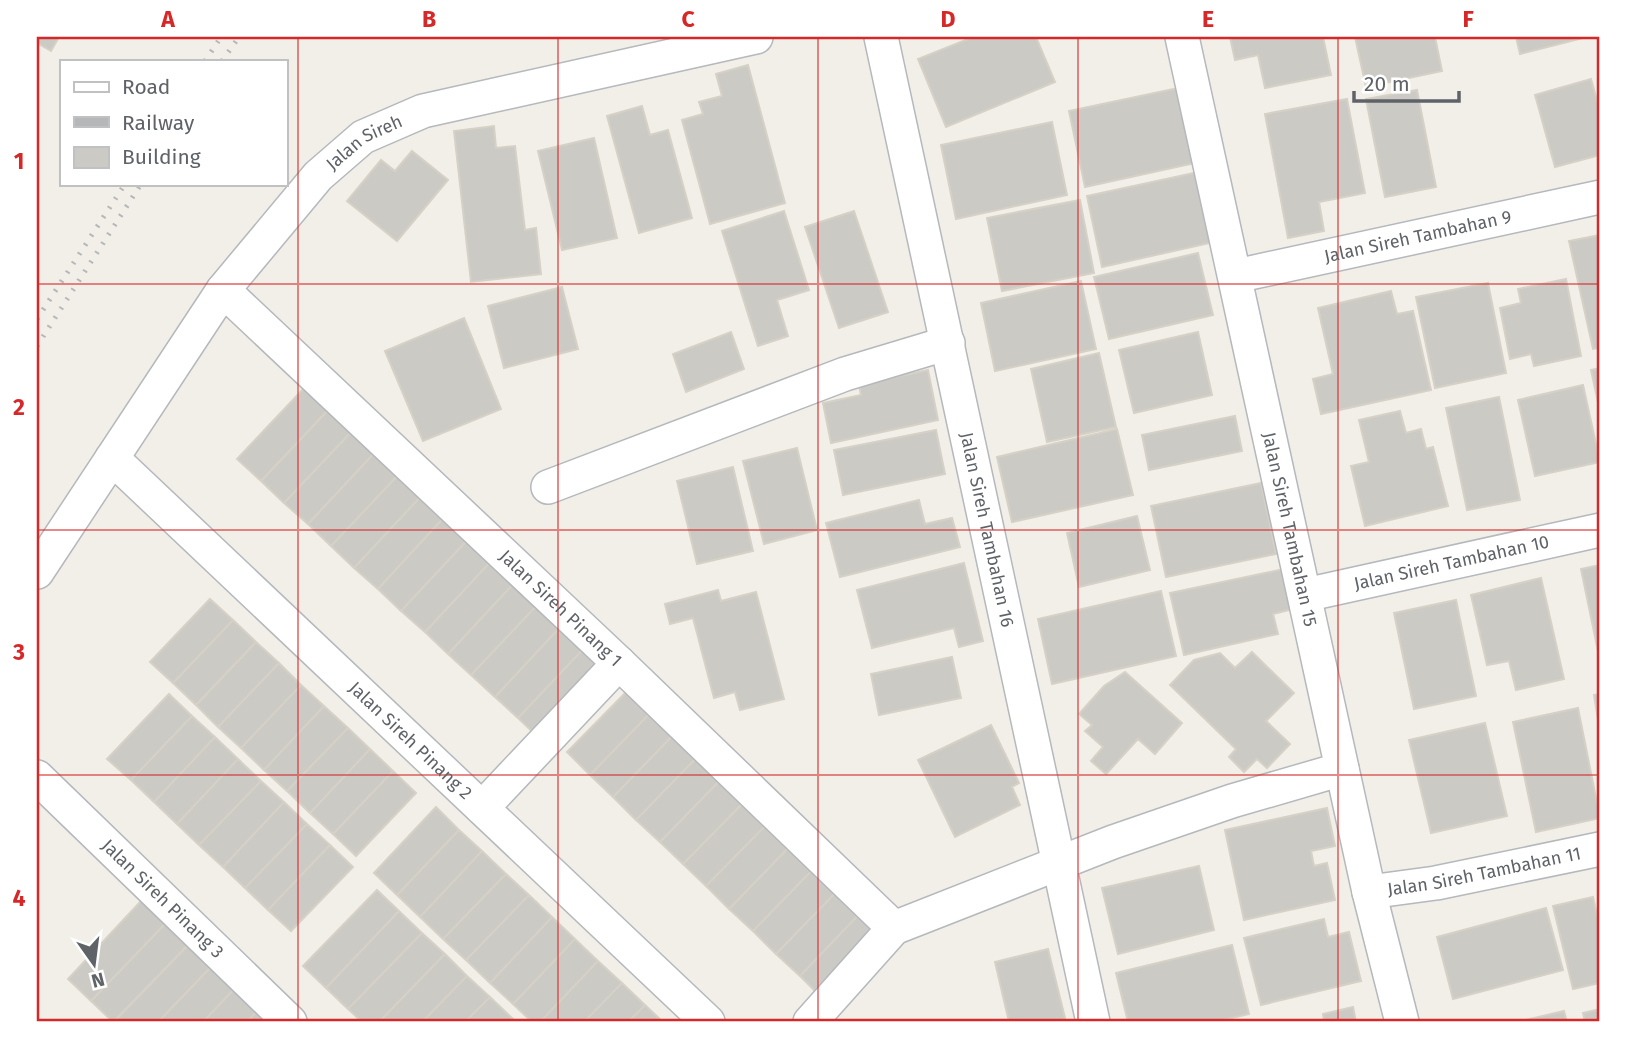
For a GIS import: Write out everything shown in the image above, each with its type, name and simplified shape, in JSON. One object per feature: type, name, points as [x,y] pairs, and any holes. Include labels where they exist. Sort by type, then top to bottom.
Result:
[{"type":"street","name":"Jalan Sireh","points":[[37,572],[223,290],[318,176],[363,137],[423,111],[756,37]]},
{"type":"street","name":"Jalan Sireh Tambahan 16","points":[[881,37],[1061,863],[1093,1022]]},
{"type":"street","name":"Jalan Sireh Tambahan 15","points":[[1182,37],[1369,892],[1402,1022]]},
{"type":"street","name":"Jalan Sireh Tambahan 9","points":[[1236,276],[1600,197]]},
{"type":"street","name":"Jalan Sireh Pinang 1","points":[[223,290],[619,663],[894,928]]},
{"type":"street","points":[[548,487],[845,374],[948,343]]},
{"type":"street","name":"Jalan Sireh Pinang 2","points":[[112,458],[708,1022]]},
{"type":"street","name":"Jalan Sireh Tambahan 10","points":[[1305,596],[1600,530]]},
{"type":"street","points":[[482,808],[619,663]]},
{"type":"street","points":[[810,1022],[894,928],[1061,863],[1232,801],[1342,769]]},
{"type":"street","name":"Jalan Sireh Pinang 3","points":[[37,777],[290,1022]]},
{"type":"street","name":"Jalan Sireh Tambahan 11","points":[[1369,892],[1436,883],[1600,849]]},
{"type":"building","points":[[37,37],[59,37],[51,51],[37,43]]},
{"type":"building","points":[[973,37],[1036,37],[1055,82],[946,127],[918,59]]},
{"type":"building","points":[[1230,37],[1323,37],[1331,75],[1265,88],[1258,55],[1235,60]]},
{"type":"building","points":[[1355,37],[1435,37],[1442,71],[1366,87]]},
{"type":"building","points":[[1516,37],[1583,37],[1583,38],[1520,54]]},
{"type":"building","points":[[748,65],[785,203],[710,224],[682,120],[703,114],[699,102],[722,96],[716,74]]},
{"type":"building","points":[[1591,79],[1600,111],[1600,155],[1555,167],[1535,95]]},
{"type":"building","points":[[1188,86],[1204,161],[1085,187],[1069,111]]},
{"type":"building","points":[[1417,90],[1436,187],[1385,197],[1366,99]]},
{"type":"building","points":[[1347,99],[1365,193],[1319,202],[1324,231],[1288,238],[1265,114]]},
{"type":"building","points":[[642,106],[650,135],[668,130],[692,218],[639,233],[607,116]]},
{"type":"building","points":[[1052,122],[1067,195],[956,219],[941,145]]},
{"type":"building","points":[[494,126],[496,148],[515,146],[525,230],[536,228],[541,274],[471,282],[454,131]]},
{"type":"building","points":[[594,138],[617,238],[562,250],[538,151]]},
{"type":"building","points":[[412,151],[448,180],[397,241],[347,201],[381,160],[395,171]]},
{"type":"building","points":[[1208,170],[1223,240],[1102,267],[1087,196]]},
{"type":"building","points":[[1080,200],[1094,273],[1002,291],[987,218]]},
{"type":"building","points":[[784,211],[809,290],[777,300],[788,336],[758,346],[722,231]]},
{"type":"building","points":[[854,211],[888,312],[839,328],[805,227]]},
{"type":"building","points":[[1600,235],[1600,348],[1593,349],[1569,241]]},
{"type":"building","points":[[1198,253],[1213,315],[1109,339],[1094,277]]},
{"type":"building","points":[[1566,279],[1581,356],[1534,366],[1531,354],[1510,359],[1500,308],[1521,303],[1518,289]]},
{"type":"building","points":[[1081,281],[1096,349],[995,371],[981,303]]},
{"type":"building","points":[[1488,283],[1506,373],[1435,388],[1416,297]]},
{"type":"building","points":[[562,287],[578,349],[504,368],[488,306]]},
{"type":"building","points":[[1391,291],[1397,314],[1413,311],[1431,390],[1321,414],[1313,379],[1333,374],[1318,308]]},
{"type":"building","points":[[464,318],[501,409],[423,441],[385,351]]},
{"type":"building","points":[[731,332],[744,369],[686,392],[673,354]]},
{"type":"building","points":[[1198,332],[1212,395],[1134,413],[1119,350]]},
{"type":"building","points":[[1099,353],[1116,427],[1047,442],[1031,369]]},
{"type":"building","points":[[1600,368],[1600,412],[1591,370]]},
{"type":"building","points":[[928,370],[938,420],[831,443],[823,403],[861,395],[859,385]]},
{"type":"building","points":[[307,385],[331,407],[261,481],[237,459]]},
{"type":"building","points":[[1583,385],[1600,462],[1535,476],[1518,400]]},
{"type":"building","points":[[1499,397],[1520,500],[1467,510],[1446,408]]},
{"type":"building","points":[[331,407],[354,429],[284,503],[261,481]]},
{"type":"building","points":[[1400,411],[1406,433],[1421,429],[1426,449],[1433,447],[1448,506],[1365,526],[1351,466],[1369,462],[1359,420]]},
{"type":"building","points":[[1235,416],[1242,451],[1149,470],[1142,435]]},
{"type":"building","points":[[354,429],[377,450],[308,524],[284,503]]},
{"type":"building","points":[[1117,429],[1133,495],[1012,522],[997,457]]},
{"type":"building","points":[[936,430],[945,474],[843,495],[834,450]]},
{"type":"building","points":[[797,448],[817,530],[764,544],[743,461]]},
{"type":"building","points":[[377,450],[401,472],[331,546],[308,524]]},
{"type":"building","points":[[733,467],[753,551],[697,564],[677,481]]},
{"type":"building","points":[[401,472],[424,493],[354,568],[331,546]]},
{"type":"building","points":[[1261,483],[1276,554],[1166,577],[1151,506]]},
{"type":"building","points":[[424,493],[447,514],[378,589],[354,568]]},
{"type":"building","points":[[919,500],[925,524],[952,518],[960,547],[840,577],[826,523]]},
{"type":"building","points":[[447,514],[471,536],[401,611],[378,589]]},
{"type":"building","points":[[1137,516],[1150,570],[1079,587],[1067,533]]},
{"type":"building","points":[[471,536],[494,558],[425,632],[401,611]]},
{"type":"building","points":[[494,558],[518,579],[448,654],[425,632]]},
{"type":"building","points":[[964,563],[983,641],[959,647],[954,628],[872,648],[857,590]]},
{"type":"building","points":[[1600,565],[1600,661],[1581,569]]},
{"type":"building","points":[[1284,569],[1293,609],[1273,614],[1278,634],[1184,655],[1170,593]]},
{"type":"building","points":[[1541,578],[1564,679],[1516,690],[1509,661],[1487,665],[1471,595]]},
{"type":"building","points":[[518,579],[541,601],[471,675],[448,654]]},
{"type":"building","points":[[718,590],[721,601],[756,592],[784,699],[740,710],[735,692],[714,698],[693,618],[670,624],[665,604]]},
{"type":"building","points":[[1161,591],[1176,656],[1052,684],[1038,619]]},
{"type":"building","points":[[210,599],[233,620],[173,683],[150,662]]},
{"type":"building","points":[[1456,600],[1476,696],[1414,709],[1394,613]]},
{"type":"building","points":[[541,601],[564,623],[495,697],[471,675]]},
{"type":"building","points":[[233,620],[256,642],[196,705],[173,683]]},
{"type":"building","points":[[564,623],[588,644],[518,718],[495,697]]},
{"type":"building","points":[[256,642],[279,663],[218,727],[196,705]]},
{"type":"building","points":[[588,644],[611,666],[541,740],[518,718]]},
{"type":"building","points":[[1252,652],[1294,693],[1266,721],[1290,744],[1267,768],[1257,759],[1244,772],[1229,757],[1236,749],[1170,685],[1194,660],[1220,653],[1235,668]]},
{"type":"building","points":[[952,657],[961,698],[879,715],[871,674]]},
{"type":"building","points":[[279,663],[301,685],[241,748],[218,727]]},
{"type":"building","points":[[1125,672],[1182,723],[1155,754],[1138,739],[1106,774],[1091,761],[1103,747],[1085,731],[1092,725],[1079,714],[1104,686]]},
{"type":"building","points":[[635,683],[658,705],[590,775],[567,752]]},
{"type":"building","points":[[301,685],[324,706],[264,770],[241,748]]},
{"type":"building","points":[[169,694],[192,716],[131,780],[107,759]]},
{"type":"building","points":[[1600,694],[1600,732],[1594,695]]},
{"type":"building","points":[[658,705],[681,727],[613,797],[590,775]]},
{"type":"building","points":[[324,706],[348,728],[287,791],[264,770]]},
{"type":"building","points":[[1578,708],[1600,818],[1536,832],[1513,722]]},
{"type":"building","points":[[192,716],[215,737],[154,802],[131,780]]},
{"type":"building","points":[[1485,723],[1507,816],[1431,833],[1409,740]]},
{"type":"building","points":[[991,725],[1019,783],[1012,787],[1020,805],[955,837],[918,760]]},
{"type":"building","points":[[681,727],[704,750],[636,820],[613,797]]},
{"type":"building","points":[[348,728],[370,749],[310,813],[287,791]]},
{"type":"building","points":[[215,737],[238,759],[177,824],[154,802]]},
{"type":"building","points":[[370,749],[393,771],[333,834],[310,813]]},
{"type":"building","points":[[704,750],[728,772],[660,842],[636,820]]},
{"type":"building","points":[[238,759],[261,781],[199,845],[177,824]]},
{"type":"building","points":[[393,771],[416,793],[356,856],[333,834]]},
{"type":"building","points":[[728,772],[751,795],[683,864],[660,842]]},
{"type":"building","points":[[261,781],[284,802],[223,867],[199,845]]},
{"type":"building","points":[[751,795],[774,817],[706,886],[683,864]]},
{"type":"building","points":[[284,802],[307,824],[245,888],[223,867]]},
{"type":"building","points":[[436,807],[459,830],[397,895],[374,873]]},
{"type":"building","points":[[1327,808],[1335,846],[1311,851],[1314,866],[1327,863],[1335,900],[1244,920],[1225,830]]},
{"type":"building","points":[[774,817],[797,839],[729,909],[706,886]]},
{"type":"building","points":[[307,824],[330,845],[268,910],[245,888]]},
{"type":"building","points":[[459,830],[482,851],[420,917],[397,895]]},
{"type":"building","points":[[797,839],[821,861],[753,931],[729,909]]},
{"type":"building","points":[[330,845],[353,867],[291,931],[268,910]]},
{"type":"building","points":[[482,851],[506,874],[443,939],[420,917]]},
{"type":"building","points":[[821,861],[844,884],[776,954],[753,931]]},
{"type":"building","points":[[1199,866],[1214,930],[1118,954],[1102,888]]},
{"type":"building","points":[[506,874],[529,895],[466,960],[443,939]]},
{"type":"building","points":[[844,884],[867,906],[800,976],[776,954]]},
{"type":"building","points":[[377,890],[399,911],[326,988],[303,966]]},
{"type":"building","points":[[529,895],[552,917],[490,983],[466,960]]},
{"type":"building","points":[[1593,897],[1600,928],[1600,983],[1573,989],[1553,906]]},
{"type":"building","points":[[142,900],[166,923],[91,1001],[68,979]]},
{"type":"building","points":[[867,906],[890,929],[823,999],[800,976]]},
{"type":"building","points":[[1546,908],[1563,970],[1453,999],[1437,937]]},
{"type":"building","points":[[399,911],[422,933],[348,1009],[326,988]]},
{"type":"building","points":[[552,917],[575,939],[513,1004],[490,983]]},
{"type":"building","points":[[1324,919],[1328,937],[1349,932],[1361,981],[1261,1005],[1244,938]]},
{"type":"building","points":[[166,923],[189,944],[113,1022],[91,1001]]},
{"type":"building","points":[[422,933],[445,954],[379,1022],[362,1022],[348,1009]]},
{"type":"building","points":[[575,939],[598,961],[540,1022],[532,1022],[513,1004]]},
{"type":"building","points":[[189,944],[212,966],[158,1022],[114,1022]]},
{"type":"building","points":[[1232,945],[1249,1014],[1214,1022],[1128,1022],[1116,973]]},
{"type":"building","points":[[1048,949],[1066,1022],[1009,1022],[995,962]]},
{"type":"building","points":[[445,954],[467,976],[422,1022],[379,1022]]},
{"type":"building","points":[[598,961],[622,983],[584,1022],[540,1022]]},
{"type":"building","points":[[212,966],[235,988],[203,1022],[158,1022]]},
{"type":"building","points":[[467,976],[490,997],[465,1022],[422,1022]]},
{"type":"building","points":[[622,983],[645,1005],[628,1022],[584,1022]]},
{"type":"building","points":[[235,988],[258,1010],[247,1022],[203,1022]]},
{"type":"building","points":[[490,997],[513,1019],[509,1022],[465,1022]]},
{"type":"building","points":[[645,1005],[663,1022],[628,1022]]},
{"type":"building","points":[[1353,1007],[1356,1022],[1324,1022],[1323,1014]]},
{"type":"building","points":[[1600,1009],[1600,1022],[1585,1022],[1583,1013]]},
{"type":"building","points":[[258,1010],[271,1022],[247,1022]]},
{"type":"building","points":[[1564,1011],[1567,1022],[1517,1022]]},
{"type":"railway","points":[[206,60],[221,37]]},
{"type":"railway","points":[[223,60],[239,37]]},
{"type":"railway","points":[[37,319],[124,186]]},
{"type":"railway","points":[[37,346],[140,186]]}]
